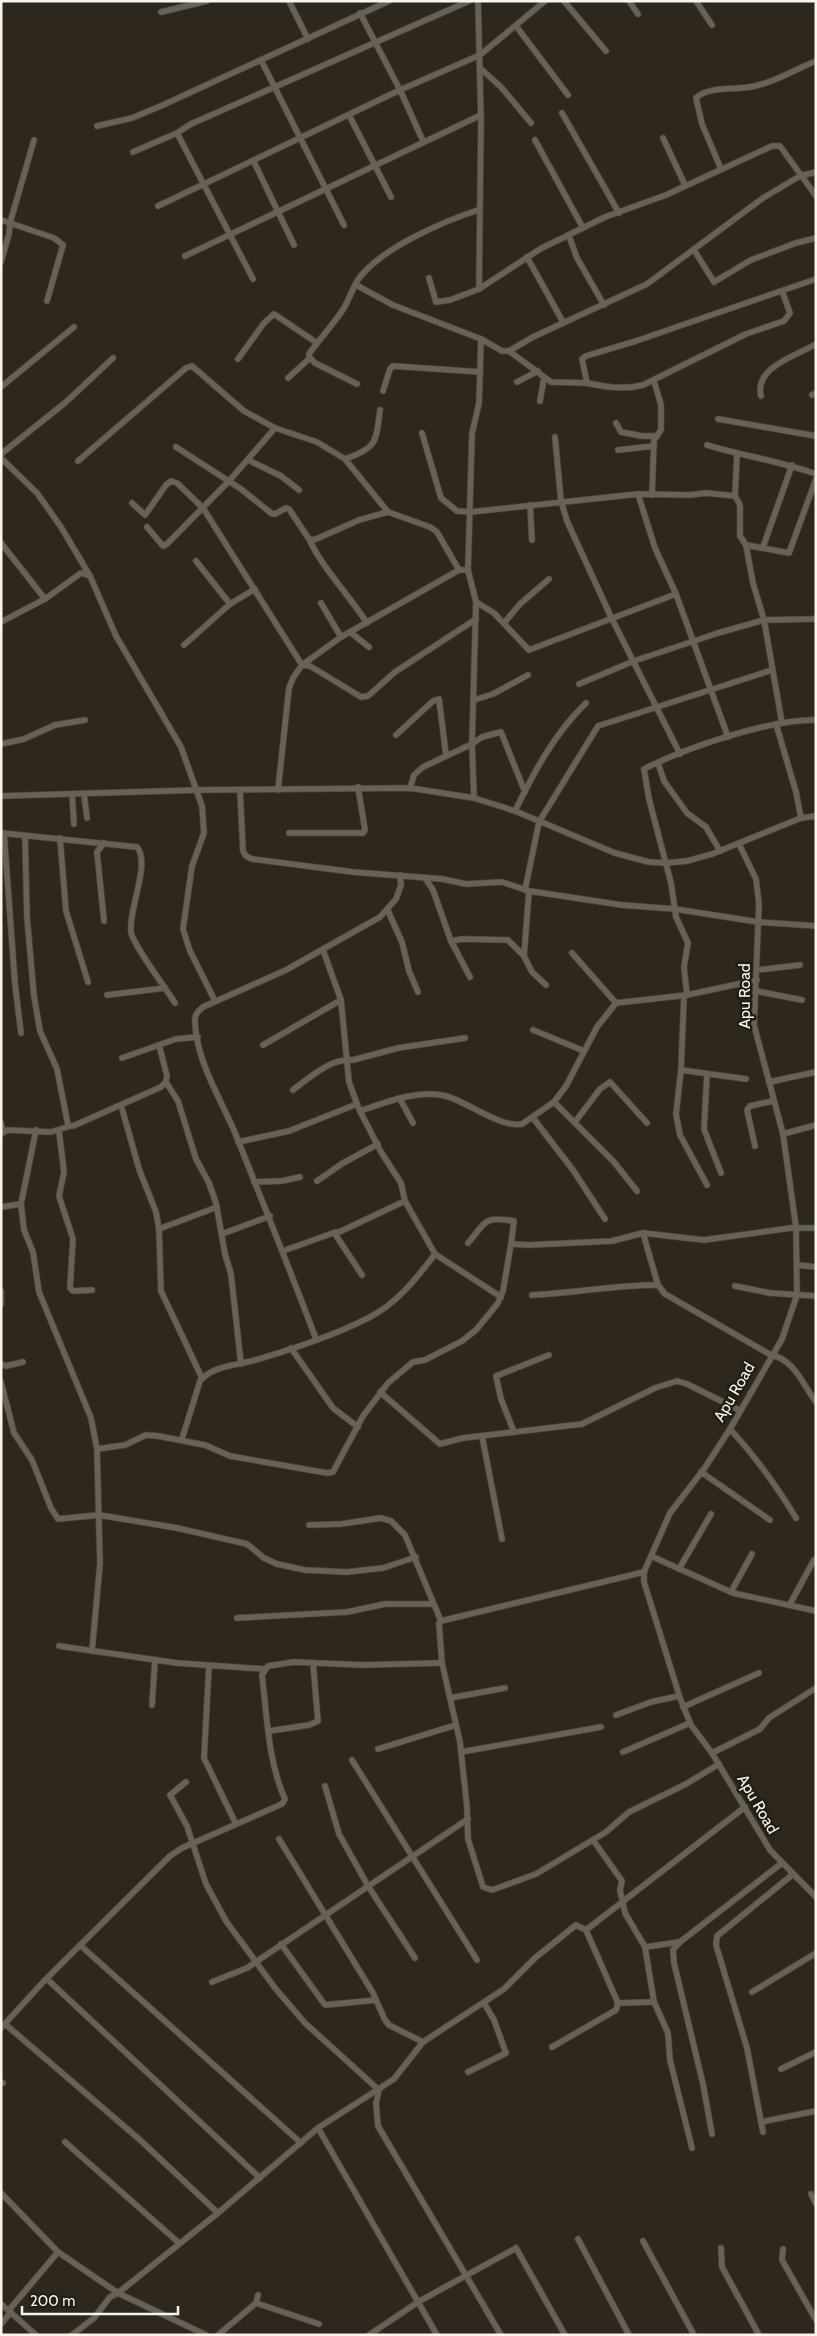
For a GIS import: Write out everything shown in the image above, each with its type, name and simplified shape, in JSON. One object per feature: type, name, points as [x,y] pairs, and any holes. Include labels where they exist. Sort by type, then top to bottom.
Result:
[{"type":"street","points":[[161,12],[207,1]]},
{"type":"street","points":[[289,1],[308,39]]},
{"type":"street","points":[[97,126],[132,118],[390,1]]},
{"type":"street","points":[[133,152],[178,133],[191,124],[470,1]]},
{"type":"street","points":[[478,1],[481,115],[478,210],[479,289]]},
{"type":"street","points":[[158,206],[204,186],[400,90],[480,55],[545,1]]},
{"type":"street","points":[[564,1],[606,51]]},
{"type":"street","points":[[630,1],[638,14]]},
{"type":"street","points":[[696,1],[712,25]]},
{"type":"street","points":[[360,13],[400,90],[423,141]]},
{"type":"street","points":[[516,26],[568,95]]},
{"type":"street","points":[[261,60],[344,225]]},
{"type":"street","points":[[721,169],[702,124],[696,98],[699,95],[723,89],[750,87],[768,82],[816,61]]},
{"type":"street","points":[[480,68],[501,87],[531,123]]},
{"type":"street","points":[[562,113],[619,213]]},
{"type":"street","points":[[349,114],[392,197]]},
{"type":"street","points":[[185,256],[481,115]]},
{"type":"street","points":[[178,133],[229,236],[253,279]]},
{"type":"street","points":[[663,138],[685,185]]},
{"type":"street","points":[[1,262],[34,140]]},
{"type":"street","points":[[535,140],[583,228]]},
{"type":"street","points":[[429,278],[436,302],[450,300],[479,289],[527,257],[583,228],[666,195],[772,146],[780,146],[800,176],[808,182],[816,196]]},
{"type":"street","points":[[254,162],[294,245]]},
{"type":"street","points":[[356,285],[393,306],[481,339],[502,351],[509,351],[563,322],[648,284],[762,198],[800,176],[816,172]]},
{"type":"street","points":[[288,378],[310,358],[309,354],[344,308],[356,285],[371,267],[423,232],[441,223],[478,210]]},
{"type":"street","points":[[1,220],[54,238],[63,245],[48,301]]},
{"type":"street","points":[[569,236],[584,270],[604,305]]},
{"type":"street","points":[[694,250],[714,282],[751,260],[796,243],[816,238]]},
{"type":"street","points":[[527,257],[563,322]]},
{"type":"street","points":[[587,383],[582,362],[582,359],[586,356],[816,279]]},
{"type":"street","points":[[509,351],[538,371],[544,378],[557,383],[587,383],[631,388],[654,381],[746,334],[784,321],[790,312],[782,291]]},
{"type":"street","points":[[238,359],[264,323],[274,314],[317,343]]},
{"type":"street","points":[[2,386],[74,327]]},
{"type":"street","points":[[474,798],[472,744],[476,602],[468,570],[472,434],[479,403],[481,339]]},
{"type":"street","points":[[762,396],[759,387],[761,379],[784,361],[816,344]]},
{"type":"street","points":[[1,454],[66,402],[113,358]]},
{"type":"street","points":[[310,358],[331,372],[357,384]]},
{"type":"street","points":[[78,461],[190,366],[218,386],[244,411],[275,428],[317,442],[345,459],[388,512],[430,527],[437,532],[459,570]]},
{"type":"street","points":[[382,391],[390,369],[394,366],[480,372]]},
{"type":"street","points":[[517,382],[538,371]]},
{"type":"street","points":[[540,401],[544,378]]},
{"type":"street","points":[[652,495],[654,440],[661,430],[661,405],[654,381]]},
{"type":"street","points":[[345,459],[361,454],[373,446],[380,410]]},
{"type":"street","points":[[718,419],[816,436]]},
{"type":"street","points":[[616,423],[621,432],[626,434],[657,436]]},
{"type":"street","points":[[146,527],[163,546],[229,481],[275,428]]},
{"type":"street","points":[[422,433],[441,498],[457,511],[471,512],[638,494],[706,493],[735,496]]},
{"type":"street","points":[[555,437],[561,501],[579,549],[680,754]]},
{"type":"street","points":[[707,445],[737,454],[792,465],[816,474]]},
{"type":"street","points":[[618,450],[654,446]]},
{"type":"street","points":[[176,447],[229,481],[271,513],[275,514],[286,508],[289,509],[309,538],[316,553],[367,623]]},
{"type":"street","points":[[737,454],[735,496],[740,505],[740,536],[746,545],[753,583],[764,620],[779,723],[796,792],[800,818]]},
{"type":"street","points":[[1,458],[37,493],[61,527],[90,576],[116,636],[171,727],[198,790],[202,806],[204,833],[192,866],[183,929],[190,951],[215,1001]]},
{"type":"street","points":[[248,460],[281,476],[299,490]]},
{"type":"street","points":[[763,547],[792,465]]},
{"type":"street","points":[[746,545],[785,553],[792,550],[816,479]]},
{"type":"street","points":[[132,503],[145,515],[171,481],[177,483],[202,508],[302,665]]},
{"type":"street","points":[[638,494],[656,548],[676,594],[728,737]]},
{"type":"street","points":[[530,505],[532,540]]},
{"type":"street","points":[[309,538],[314,540],[320,539],[359,520],[388,512]]},
{"type":"street","points":[[1,543],[44,599]]},
{"type":"street","points":[[196,561],[230,604]]},
{"type":"street","points":[[278,790],[289,688],[302,665],[341,637],[459,570],[468,570]]},
{"type":"street","points":[[1,622],[44,599],[81,573],[90,576]]},
{"type":"street","points":[[504,623],[520,604],[549,579]]},
{"type":"street","points":[[184,646],[230,604],[255,589]]},
{"type":"street","points":[[476,602],[485,606],[504,623],[528,650],[676,594]]},
{"type":"street","points":[[321,603],[341,637]]},
{"type":"street","points":[[302,665],[310,666],[348,691],[364,697],[395,672],[476,618]]},
{"type":"street","points":[[579,684],[634,661],[764,620],[816,618]]},
{"type":"street","points":[[350,632],[369,647]]},
{"type":"street","points":[[524,956],[527,891],[539,822],[598,726],[655,706],[772,670]]},
{"type":"street","points":[[474,700],[493,694],[528,675]]},
{"type":"street","points":[[396,735],[433,701],[439,699],[446,755]]},
{"type":"street","points":[[515,811],[538,765],[568,720],[586,703]]},
{"type":"street","points":[[1,744],[24,739],[50,726],[85,720]]},
{"type":"street","points":[[707,1185],[680,1135],[676,1114],[681,1070],[685,996],[684,967],[688,943],[676,917],[676,909],[644,769],[728,737],[779,723],[816,720]]},
{"type":"street","points":[[410,788],[414,775],[423,767],[472,744],[482,737],[500,732],[524,792]]},
{"type":"street","points":[[658,763],[664,781],[687,813],[706,827],[720,851]]},
{"type":"street","points":[[289,833],[363,833],[365,830],[358,788]]},
{"type":"street","points":[[1,796],[198,790],[410,788],[474,798],[515,811],[615,854],[648,862],[666,863],[687,861],[720,851],[800,818],[816,816]]},
{"type":"street","points":[[240,791],[243,851],[252,859],[466,884],[502,882],[527,891],[622,905],[676,909],[758,922],[816,926]]},
{"type":"street","points":[[72,794],[74,824]]},
{"type":"street","points":[[84,794],[86,818]]},
{"type":"street","points":[[21,1033],[14,984],[3,833],[136,847],[142,857],[131,931],[133,941],[175,1003]]},
{"type":"street","points":[[25,836],[27,917],[34,996],[40,1031],[57,1069],[64,1108],[70,1126]]},
{"type":"street","points":[[60,838],[66,911],[88,982]]},
{"type":"street","points":[[104,843],[97,852],[104,921]]},
{"type":"street","name":"Apu Road","points":[[739,844],[756,879],[759,904],[754,1025],[783,1134],[796,1227],[797,1295],[789,1323],[772,1355],[739,1410],[730,1429],[670,1513],[644,1572],[646,1593],[679,1696],[690,1723],[719,1764],[770,1850],[816,1897]]},
{"type":"street","points":[[316,1339],[270,1216],[206,1072],[194,1021],[197,1013],[215,1001],[260,982],[323,950],[388,911],[396,899],[401,885],[400,875]]},
{"type":"street","points":[[425,878],[433,890],[451,941],[470,977]]},
{"type":"street","points":[[388,911],[402,942],[409,971],[418,992]]},
{"type":"street","points":[[451,941],[462,939],[508,940],[524,956],[532,972],[546,985]]},
{"type":"street","points":[[323,950],[341,1000],[349,1082],[360,1111],[390,1168],[401,1183],[405,1201],[435,1254],[501,1298]]},
{"type":"street","points":[[572,953],[616,1003]]},
{"type":"street","points":[[757,970],[800,965]]},
{"type":"street","points":[[360,1111],[428,1093],[447,1096],[483,1113],[516,1125],[533,1118],[554,1102],[598,1027],[616,1003],[685,996],[757,980]]},
{"type":"street","points":[[107,995],[166,988]]},
{"type":"street","points":[[756,991],[802,1000]]},
{"type":"street","points":[[263,1045],[341,1000]]},
{"type":"street","points":[[533,1030],[584,1051]]},
{"type":"street","points":[[122,1058],[176,1039],[198,1037]]},
{"type":"street","points":[[293,1090],[321,1069],[347,1060],[420,1044],[465,1038]]},
{"type":"street","points":[[1,1123],[2,1133],[36,1130],[59,1131],[161,1087],[166,1082],[167,1076],[159,1045]]},
{"type":"street","points":[[681,1070],[746,1079]]},
{"type":"street","points":[[769,1082],[816,1072]]},
{"type":"street","points":[[707,1074],[704,1129],[721,1173]]},
{"type":"street","points":[[166,1082],[178,1101],[196,1159],[210,1183],[217,1207],[234,1295],[241,1364]]},
{"type":"street","points":[[575,1122],[600,1089],[610,1082],[647,1122]]},
{"type":"street","points":[[400,1099],[413,1123]]},
{"type":"street","points":[[755,1146],[747,1110],[750,1106],[773,1101]]},
{"type":"street","points":[[554,1102],[575,1122],[637,1191]]},
{"type":"street","points":[[238,1142],[289,1131],[357,1104]]},
{"type":"street","points":[[122,1105],[139,1169],[156,1212],[160,1229],[161,1291],[202,1378],[182,1439]]},
{"type":"street","points":[[533,1118],[573,1170],[605,1218]]},
{"type":"street","points":[[783,1134],[816,1125]]},
{"type":"street","points":[[36,1130],[21,1204],[24,1230],[33,1252],[39,1292],[90,1418],[97,1449],[100,1564],[92,1651]]},
{"type":"street","points":[[59,1131],[64,1172],[59,1196],[74,1239],[70,1288],[73,1291],[92,1290]]},
{"type":"street","points":[[317,1181],[342,1164],[378,1144]]},
{"type":"street","points":[[254,1182],[282,1181],[300,1177]]},
{"type":"street","points":[[283,1251],[336,1232],[405,1201]]},
{"type":"street","points":[[1,1207],[21,1204]]},
{"type":"street","points":[[160,1229],[217,1207]]},
{"type":"street","points":[[222,1234],[270,1216]]},
{"type":"street","points":[[97,1449],[125,1445],[146,1435],[182,1439],[205,1445],[230,1456],[327,1474],[333,1472],[363,1416],[380,1392],[413,1362],[425,1360],[462,1341],[476,1330],[501,1298],[514,1221],[493,1218],[488,1220],[468,1243]]},
{"type":"street","points":[[511,1244],[528,1245],[612,1241],[643,1233],[704,1240],[796,1227],[816,1228]]},
{"type":"street","points":[[336,1232],[336,1237],[362,1275]]},
{"type":"street","points":[[643,1233],[658,1284],[665,1294],[674,1301],[791,1364],[816,1402]]},
{"type":"street","points":[[202,1378],[219,1369],[291,1348],[355,1324],[381,1310],[413,1280],[435,1254]]},
{"type":"street","points":[[798,1265],[816,1267]]},
{"type":"street","points":[[532,1295],[569,1293],[624,1285],[658,1284]]},
{"type":"street","points":[[735,1286],[770,1293],[816,1296]]},
{"type":"street","points":[[1,1291],[1,1304]]},
{"type":"street","points":[[291,1348],[333,1408],[358,1427]]},
{"type":"street","points":[[514,1432],[501,1399],[496,1376],[549,1355]]},
{"type":"street","points":[[1,1369],[1,1364],[23,1362]]},
{"type":"street","points":[[380,1392],[440,1444],[482,1436],[582,1424],[655,1388],[677,1381],[687,1384],[739,1410]]},
{"type":"street","points":[[1,1382],[14,1433],[32,1460],[54,1515],[58,1519],[99,1514],[247,1544],[264,1558],[277,1564],[305,1570],[348,1572],[383,1568],[416,1557]]},
{"type":"street","points":[[730,1429],[757,1458],[773,1479],[796,1518]]},
{"type":"street","points":[[482,1436],[502,1538]]},
{"type":"street","points":[[701,1472],[770,1520]]},
{"type":"street","points":[[679,1569],[711,1514]]},
{"type":"street","points":[[309,1525],[341,1524],[381,1518],[391,1521],[406,1535],[441,1621]]},
{"type":"street","points":[[731,1592],[752,1554]]},
{"type":"street","points":[[652,1556],[731,1592],[816,1611]]},
{"type":"street","points":[[790,1604],[814,1560]]},
{"type":"street","points":[[644,1572],[441,1621],[438,1627],[442,1663],[461,1752],[468,1819],[468,1839],[472,1858],[483,1888],[488,1891],[536,1874],[593,1840],[629,1812],[686,1784],[719,1764]]},
{"type":"street","points":[[237,1618],[348,1612],[385,1604],[433,1604]]},
{"type":"street","points":[[59,1646],[209,1666],[264,1669],[268,1666],[294,1662],[362,1665],[442,1663]]},
{"type":"street","points":[[152,1705],[156,1660]]},
{"type":"street","points":[[269,1732],[309,1726],[318,1721],[313,1663]]},
{"type":"street","points":[[209,1666],[204,1758],[236,1824]]},
{"type":"street","points":[[218,2213],[139,2139],[3,2026],[80,1945],[170,1856],[192,1843],[282,1804],[285,1799],[280,1788],[269,1732],[262,1675],[264,1669]]},
{"type":"street","points":[[683,1707],[759,1673]]},
{"type":"street","points":[[450,1698],[505,1688]]},
{"type":"street","points":[[712,1753],[760,1729],[769,1718],[816,1688]]},
{"type":"street","points":[[616,1715],[651,1702],[679,1696]]},
{"type":"street","points":[[623,1752],[690,1723]]},
{"type":"street","points":[[378,1749],[456,1725]]},
{"type":"street","points":[[461,1752],[601,1727]]},
{"type":"street","points":[[352,1760],[478,1960]]},
{"type":"street","points":[[186,1782],[170,1795],[182,1814],[206,1884],[216,1905],[255,1961],[305,2023],[379,2090]]},
{"type":"street","points":[[325,1786],[338,1834],[368,1886],[415,1958]]},
{"type":"street","points":[[586,1930],[745,1807]]},
{"type":"street","points":[[212,1982],[247,1968],[468,1819]]},
{"type":"street","points":[[279,1839],[389,2024],[423,2042]]},
{"type":"street","points":[[593,1840],[622,1881],[620,1890],[625,1913],[645,1947],[654,2002],[668,2033],[670,2060],[692,2148]]},
{"type":"street","points":[[712,2134],[703,2084],[674,1963],[673,1950],[680,1942],[782,1863]]},
{"type":"street","points":[[763,2132],[747,2048],[716,1945],[717,1936],[792,1874]]},
{"type":"street","points":[[72,2335],[94,2318],[110,2297],[118,2293],[218,2213],[318,2128],[379,2090],[394,2078],[423,2042],[504,1989],[534,1958],[576,1925],[586,1930],[618,2004],[616,2010],[552,2047]]},
{"type":"street","points":[[645,1947],[680,1942]]},
{"type":"street","points":[[281,1944],[325,2005],[376,2000]]},
{"type":"street","points":[[80,1945],[301,2143]]},
{"type":"street","points":[[752,1992],[816,1953]]},
{"type":"street","points":[[47,1979],[260,2178]]},
{"type":"street","points":[[618,2004],[654,2002]]},
{"type":"street","points":[[468,2072],[506,2053],[494,2020],[484,2003]]},
{"type":"street","points":[[782,2069],[816,2052]]},
{"type":"street","points":[[379,2090],[376,2103],[378,2126],[501,2335]]},
{"type":"street","points":[[761,2122],[816,2112]]},
{"type":"street","points":[[318,2128],[437,2335]]},
{"type":"street","points":[[65,2142],[179,2243]]},
{"type":"street","points":[[1,2193],[58,2252],[118,2293],[206,2335]]},
{"type":"street","points":[[811,2194],[816,2204]]},
{"type":"street","points":[[578,2239],[629,2335]]},
{"type":"street","points":[[643,2242],[694,2335]]},
{"type":"street","points":[[373,2334],[418,2302],[467,2277],[502,2254],[516,2248],[564,2335]]},
{"type":"street","points":[[721,2248],[722,2267],[759,2335]]},
{"type":"street","points":[[783,2249],[782,2260],[816,2320]]},
{"type":"street","points":[[1,2324],[58,2252]]},
{"type":"street","points":[[218,2335],[256,2303],[258,2295]]},
{"type":"street","points":[[256,2303],[319,2324]]},
{"type":"street","points":[[1,2304],[36,2335]]}]
